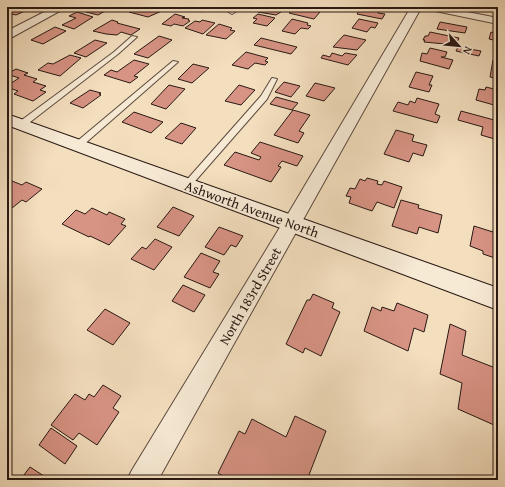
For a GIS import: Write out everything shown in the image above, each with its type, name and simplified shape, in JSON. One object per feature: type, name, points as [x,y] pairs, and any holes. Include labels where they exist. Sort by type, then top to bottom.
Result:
[{"type":"street","points":[[7,36],[62,7]]},
{"type":"street","name":"North 183rd Street","points":[[142,480],[292,224],[416,7]]},
{"type":"street","points":[[425,7],[498,21]]},
{"type":"street","name":"Ashworth Avenue North","points":[[14,122],[498,299]]},
{"type":"lane","points":[[14,122],[116,53],[134,37]]},
{"type":"lane","points":[[78,145],[175,62]]},
{"type":"lane","points":[[187,185],[264,97],[274,79]]},
{"type":"building","points":[[7,7],[24,7],[20,9],[25,11],[16,15],[7,13]]},
{"type":"building","points":[[96,7],[112,7],[98,15],[86,12]]},
{"type":"building","points":[[137,7],[150,7],[164,10],[148,17],[129,12]]},
{"type":"building","points":[[188,7],[206,7],[206,8],[202,12]]},
{"type":"building","points":[[281,7],[284,8],[282,9],[284,10],[276,15],[258,12],[261,8],[258,8]]},
{"type":"building","points":[[362,7],[380,8],[378,13],[385,14],[382,19],[357,14]]},
{"type":"building","points":[[294,8],[320,12],[314,19],[289,13]]},
{"type":"building","points":[[77,12],[93,17],[74,29],[62,25],[76,18],[69,16]]},
{"type":"building","points":[[175,14],[185,17],[182,18],[189,19],[188,20],[190,21],[183,26],[162,24]]},
{"type":"building","points":[[258,14],[275,18],[267,26],[253,23],[257,19],[253,18]]},
{"type":"building","points":[[292,19],[308,23],[307,25],[311,26],[308,29],[301,28],[295,34],[282,31]]},
{"type":"building","points":[[359,19],[378,23],[375,28],[371,27],[367,32],[352,28]]},
{"type":"building","points":[[112,20],[118,22],[117,23],[140,29],[131,35],[121,32],[117,35],[93,31]]},
{"type":"building","points":[[202,20],[215,23],[203,34],[185,28],[195,21],[200,22]]},
{"type":"building","points":[[440,22],[467,27],[465,33],[437,29]]},
{"type":"building","points":[[219,24],[232,28],[230,30],[235,31],[226,39],[206,35]]},
{"type":"building","points":[[55,27],[66,31],[43,44],[31,40]]},
{"type":"building","points":[[430,32],[459,38],[456,45],[424,42],[425,40],[423,40],[425,36],[428,36]]},
{"type":"building","points":[[491,32],[498,34],[498,41],[489,39]]},
{"type":"building","points":[[344,35],[366,40],[357,50],[333,47]]},
{"type":"building","points":[[159,36],[172,40],[148,58],[134,54]]},
{"type":"building","points":[[261,38],[297,47],[291,54],[254,45]]},
{"type":"building","points":[[95,40],[107,43],[86,57],[74,53]]},
{"type":"building","points":[[458,47],[481,51],[479,56],[456,51]]},
{"type":"building","points":[[430,48],[447,52],[445,57],[441,57],[453,60],[449,69],[420,61],[422,53],[427,54]]},
{"type":"building","points":[[246,52],[268,58],[265,61],[268,62],[265,65],[255,63],[248,69],[232,65]]},
{"type":"building","points":[[332,53],[342,56],[345,53],[357,55],[348,65],[321,58],[323,55],[330,57]]},
{"type":"building","points":[[70,55],[81,58],[60,76],[38,70],[48,63],[53,64]]},
{"type":"building","points":[[134,60],[149,64],[134,76],[138,77],[130,83],[104,75],[111,70],[117,72]]},
{"type":"building","points":[[493,60],[498,61],[498,79],[490,77]]},
{"type":"building","points":[[193,64],[209,68],[192,83],[178,79]]},
{"type":"building","points":[[16,69],[28,73],[24,75],[37,79],[33,82],[46,86],[40,90],[46,92],[33,101],[14,94],[18,91],[7,86],[19,78],[7,74]]},
{"type":"building","points":[[416,72],[433,76],[429,85],[432,85],[429,92],[409,87]]},
{"type":"building","points":[[284,82],[300,86],[291,97],[275,92]]},
{"type":"building","points":[[315,83],[335,88],[324,101],[306,96]]},
{"type":"building","points":[[169,85],[185,89],[166,109],[151,104]]},
{"type":"building","points":[[239,85],[255,90],[241,105],[225,101]]},
{"type":"building","points":[[486,87],[498,90],[498,98],[496,98],[494,105],[476,100],[479,89],[485,90]]},
{"type":"building","points":[[90,90],[101,93],[99,94],[101,95],[83,108],[70,103]]},
{"type":"building","points":[[276,97],[298,103],[292,110],[270,104]]},
{"type":"building","points":[[417,98],[439,104],[435,114],[440,116],[437,123],[393,111],[398,102],[408,105],[410,101],[415,103]]},
{"type":"building","points":[[293,110],[310,115],[299,131],[304,133],[298,143],[274,135]]},
{"type":"building","points":[[461,111],[498,121],[498,140],[481,135],[483,127],[458,120]]},
{"type":"building","points":[[134,112],[163,122],[151,133],[122,122]]},
{"type":"building","points":[[181,123],[196,128],[182,144],[165,138]]},
{"type":"building","points":[[396,130],[414,135],[412,141],[427,145],[423,156],[413,153],[409,162],[384,154]]},
{"type":"building","points":[[260,142],[303,156],[297,166],[282,161],[278,166],[281,167],[271,182],[224,165],[235,152],[259,160],[261,157],[251,153]]},
{"type":"building","points":[[367,178],[378,181],[377,184],[382,185],[384,181],[402,187],[394,208],[377,202],[372,211],[349,203],[351,197],[346,196],[350,188],[355,189],[360,179],[365,181]]},
{"type":"building","points":[[12,181],[22,185],[26,182],[42,189],[26,202],[22,200],[12,208],[7,206],[7,184]]},
{"type":"building","points":[[401,200],[419,205],[418,208],[442,215],[438,233],[419,227],[417,234],[392,226]]},
{"type":"building","points":[[173,207],[194,216],[179,236],[157,227]]},
{"type":"building","points":[[92,208],[107,215],[109,212],[125,219],[121,224],[126,226],[109,245],[62,224],[76,210],[85,214]]},
{"type":"building","points":[[495,224],[498,225],[498,255],[495,254],[495,258],[483,254],[483,251],[470,246],[474,226],[493,232]]},
{"type":"building","points":[[219,227],[243,236],[236,247],[231,245],[224,255],[205,247]]},
{"type":"building","points":[[155,239],[172,247],[154,270],[131,259],[142,247],[146,249]]},
{"type":"building","points":[[201,253],[220,261],[213,272],[219,274],[210,288],[184,277]]},
{"type":"building","points":[[183,285],[205,295],[194,312],[172,301]]},
{"type":"building","points":[[313,294],[334,303],[332,308],[340,312],[321,356],[305,348],[303,353],[286,344],[307,300],[310,300]]},
{"type":"building","points":[[397,303],[428,315],[424,332],[414,328],[408,351],[364,331],[372,307],[381,311],[382,307],[394,311]]},
{"type":"building","points":[[105,309],[130,323],[113,345],[87,330]]},
{"type":"building","points":[[450,324],[466,331],[462,355],[498,369],[498,393],[494,425],[458,409],[462,383],[440,374]]},
{"type":"building","points":[[103,385],[121,396],[113,408],[119,412],[97,445],[79,433],[73,440],[51,425],[75,394],[85,400],[89,394],[94,397]]},
{"type":"building","points":[[295,416],[326,431],[307,480],[237,480],[237,476],[226,478],[218,473],[239,431],[245,434],[252,419],[286,437]]},
{"type":"building","points":[[51,428],[77,446],[65,464],[39,445]]},
{"type":"building","points":[[30,467],[50,480],[20,480]]}]
